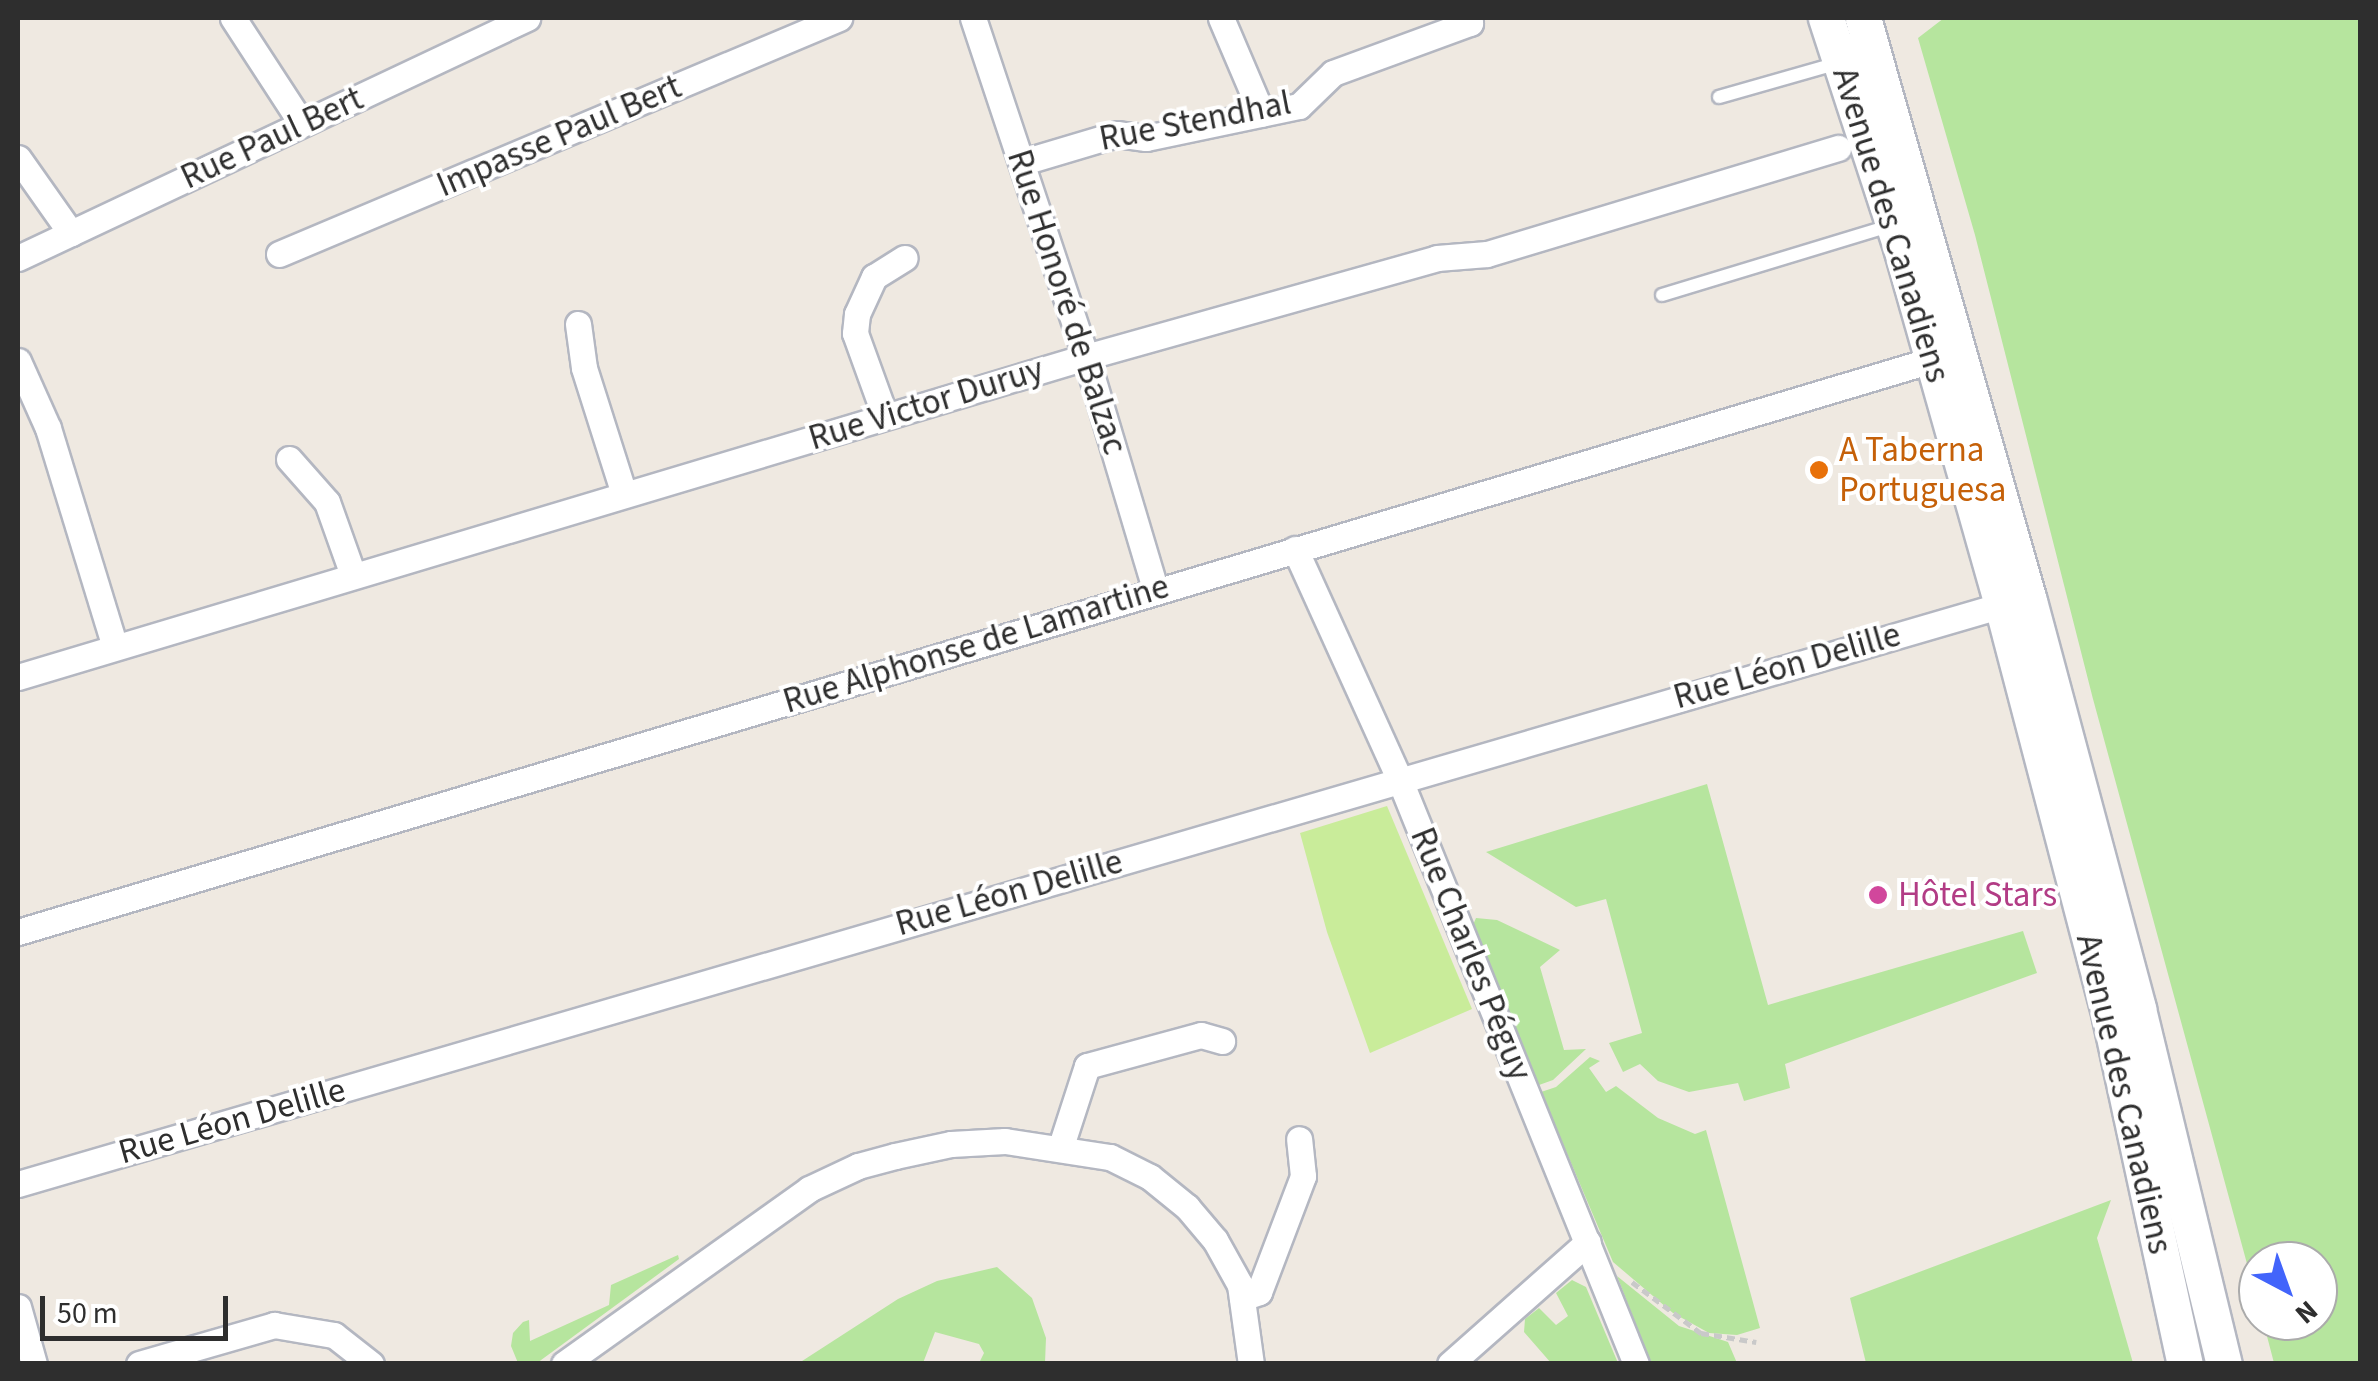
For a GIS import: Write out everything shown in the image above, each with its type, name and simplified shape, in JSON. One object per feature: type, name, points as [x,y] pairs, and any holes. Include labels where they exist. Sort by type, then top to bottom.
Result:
[{"type":"main road","name":"Avenue des Canadiens","points":[[1826,18],[1894,225],[2002,605],[2110,1018],[2185,1364]]},
{"type":"main road","name":"Avenue des Canadiens","points":[[1864,18],[2024,583],[2138,1009],[2224,1364]]},
{"type":"street","points":[[233,18],[302,124]]},
{"type":"street","name":"Rue Paul Bert","points":[[18,258],[527,18]]},
{"type":"street","name":"Impasse Paul Bert","points":[[279,254],[839,18]]},
{"type":"street","name":"Rue Honoré de Balzac","points":[[973,18],[1086,357],[1155,589]]},
{"type":"street","points":[[1221,18],[1262,114]]},
{"type":"street","name":"Rue Stendhal","points":[[1023,162],[1116,134],[1146,138],[1298,106],[1333,73],[1469,20]]},
{"type":"street","name":"Rue Victor Duruy","points":[[18,677],[1086,357],[1437,258],[1488,254],[1838,148]]},
{"type":"street","points":[[18,158],[71,232]]},
{"type":"street","points":[[884,416],[855,332],[857,314],[861,298],[874,277],[905,258]]},
{"type":"street","points":[[578,324],[584,368],[624,494]]},
{"type":"street","name":"Rue Alphonse de Lamartine","points":[[18,932],[1934,359]]},
{"type":"street","points":[[18,361],[48,428],[115,647]]},
{"type":"street","points":[[289,459],[327,502],[352,575]]},
{"type":"street","name":"Rue Charles Péguy","points":[[1295,548],[1399,778],[1636,1364]]},
{"type":"street","name":"Rue Léon Delille","points":[[18,1184],[2002,605]]},
{"type":"street","points":[[1061,1146],[1086,1066],[1201,1034],[1222,1041]]},
{"type":"street","points":[[1242,1298],[1259,1292],[1303,1176],[1299,1139]]},
{"type":"street","points":[[564,1364],[809,1188],[858,1166],[951,1144],[1005,1141],[1061,1146],[1110,1157],[1150,1176],[1186,1207],[1215,1240],[1242,1298],[1251,1364]]},
{"type":"street","points":[[1450,1364],[1588,1242]]},
{"type":"street","points":[[18,1307],[34,1364]]},
{"type":"street","points":[[139,1364],[274,1324],[334,1335],[371,1364]]},
{"type":"lane","points":[[1720,96],[1840,62]]},
{"type":"lane","points":[[1662,295],[1894,225]]},
{"type":"path","points":[[1599,1271],[1615,1269],[1700,1333],[1756,1342]]},
{"type":"green space","points":[[1944,18],[2360,18],[2360,1362],[2274,1363],[2268,1341],[2338,1341],[2338,1241],[2241,1241],[2093,699],[1975,235],[1918,38]]},
{"type":"green space","points":[[1707,784],[1768,1005],[2023,931],[2037,973],[1785,1064],[1790,1088],[1744,1101],[1738,1083],[1689,1092],[1658,1081],[1640,1064],[1623,1072],[1609,1043],[1642,1033],[1606,899],[1576,907],[1486,852]]},
{"type":"green space","points":[[1387,806],[1472,1009],[1370,1053],[1327,932],[1300,833]]},
{"type":"green space","points":[[1476,918],[1497,920],[1560,950],[1540,967],[1564,1050],[1586,1049],[1553,1080],[1539,1085],[1472,927]]},
{"type":"green space","points":[[1590,1057],[1600,1061],[1589,1068],[1606,1092],[1616,1086],[1658,1118],[1695,1134],[1706,1130],[1760,1328],[1737,1335],[1709,1333],[1673,1313],[1613,1262],[1541,1092],[1556,1087]]},
{"type":"green space","points":[[2111,1200],[2097,1238],[2133,1363],[1866,1363],[1850,1298]]},
{"type":"green space","points":[[678,1255],[679,1259],[537,1363],[518,1363],[511,1346],[513,1333],[523,1322],[529,1320],[530,1341],[609,1305],[611,1285]]},
{"type":"green space","points":[[997,1267],[1032,1298],[1046,1338],[1045,1363],[979,1363],[984,1353],[979,1344],[935,1332],[923,1363],[799,1363],[898,1299],[937,1281]]},
{"type":"green space","points":[[1617,1276],[1679,1326],[1728,1342],[1737,1363],[1651,1363]]},
{"type":"green space","points":[[1572,1280],[1586,1287],[1618,1363],[1551,1363],[1524,1332],[1525,1319],[1539,1308],[1556,1325],[1568,1316],[1556,1293]]},
{"type":"place","name":"A Taberna Portuguesa","points":[[1819,470]]},
{"type":"place","name":"Hôtel Stars","points":[[1878,895]]}]
